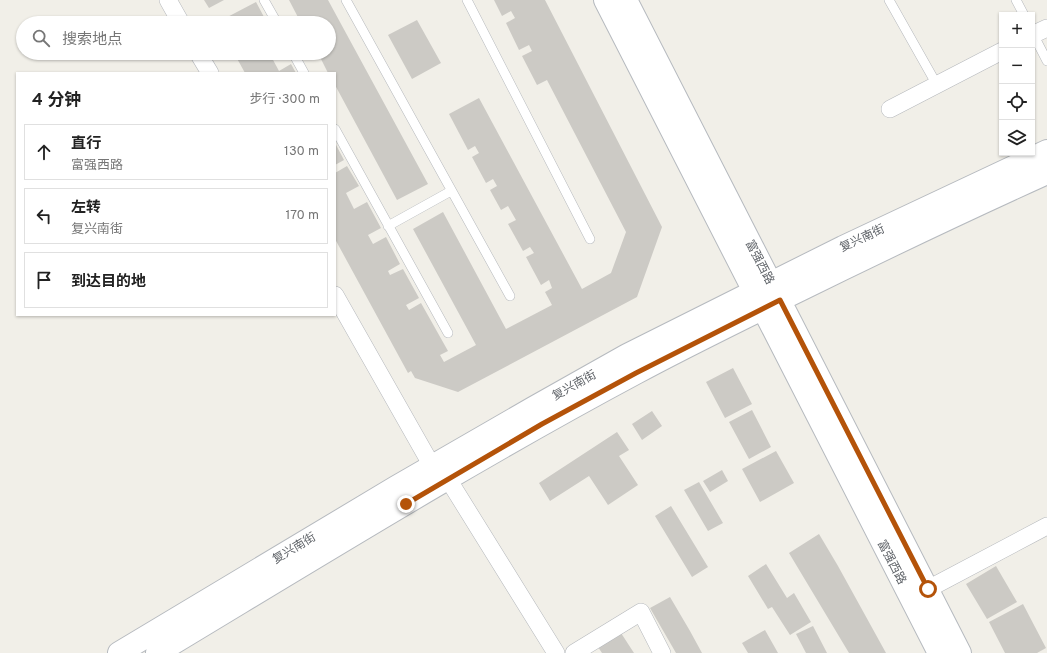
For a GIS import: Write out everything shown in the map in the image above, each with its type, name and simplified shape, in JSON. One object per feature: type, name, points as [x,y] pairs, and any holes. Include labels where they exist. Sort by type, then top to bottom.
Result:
[{"type":"main road","name":"富强西路","points":[[605,0],[928,589],[960,653]]},
{"type":"main road","name":"富强西路","points":[[626,0],[939,653]]},
{"type":"main road","name":"复兴南街","points":[[119,653],[440,473],[542,424],[636,373],[767,296],[850,243],[1047,151]]},
{"type":"main road","name":"复兴南街","points":[[767,296],[852,264],[1047,172]]},
{"type":"main road","name":"复兴南街","points":[[157,653],[392,512],[440,473]]},
{"type":"street","points":[[168,0],[178,16]]},
{"type":"street","points":[[890,109],[999,53]]},
{"type":"street","points":[[202,60],[209,72]]},
{"type":"street","points":[[336,297],[440,473],[556,653]]},
{"type":"street","points":[[928,589],[1047,526]]},
{"type":"street","points":[[574,653],[641,612],[662,653]]},
{"type":"lane","points":[[264,0],[272,16]]},
{"type":"lane","points":[[346,0],[510,296]]},
{"type":"lane","points":[[467,0],[590,239]]},
{"type":"lane","points":[[889,0],[937,84]]},
{"type":"lane","points":[[1016,0],[1022,12]]},
{"type":"lane","points":[[1036,32],[1047,61]]},
{"type":"lane","points":[[297,60],[303,72]]},
{"type":"lane","points":[[336,131],[448,333]]},
{"type":"lane","points":[[388,226],[452,191]]},
{"type":"building","points":[[204,0],[224,0],[209,8]]},
{"type":"building","points":[[289,0],[328,0],[428,184],[397,200],[336,87],[336,72],[328,72],[322,60],[336,60],[336,16],[297,16]]},
{"type":"building","points":[[494,0],[545,0],[662,227],[637,297],[458,392],[415,378],[411,371],[408,373],[336,241],[336,172],[347,166],[359,186],[346,193],[354,209],[367,202],[381,228],[368,235],[373,244],[386,237],[400,264],[388,271],[390,275],[403,269],[419,298],[406,305],[409,310],[421,303],[448,351],[440,355],[444,362],[476,345],[413,229],[443,212],[506,329],[552,305],[545,292],[552,288],[549,280],[541,285],[526,257],[534,253],[530,247],[523,251],[508,224],[516,220],[508,206],[501,210],[490,190],[497,186],[493,179],[486,183],[472,157],[479,153],[475,146],[468,150],[449,114],[479,98],[582,289],[611,273],[626,232],[547,80],[537,85],[522,56],[532,51],[529,45],[519,50],[506,23],[515,18],[511,11],[502,16]]},
{"type":"building","points":[[256,2],[263,16],[229,16]]},
{"type":"building","points":[[417,20],[441,63],[412,79],[388,35]]},
{"type":"building","points":[[238,60],[273,60],[279,71],[291,64],[295,72],[244,72]]},
{"type":"building","points":[[336,145],[344,160],[336,164]]},
{"type":"building","points":[[733,368],[752,404],[725,418],[706,382]]},
{"type":"building","points":[[752,410],[771,447],[749,459],[729,422]]},
{"type":"building","points":[[652,411],[662,426],[642,440],[632,424]]},
{"type":"building","points":[[617,432],[629,450],[619,456],[638,485],[608,505],[589,476],[550,501],[539,483]]},
{"type":"building","points":[[776,451],[794,483],[760,502],[742,469]]},
{"type":"building","points":[[722,470],[728,481],[710,492],[703,481]]},
{"type":"building","points":[[699,482],[723,523],[708,531],[684,490]]},
{"type":"building","points":[[671,506],[708,567],[692,577],[655,516]]},
{"type":"building","points":[[819,534],[886,653],[849,653],[789,553]]},
{"type":"building","points":[[766,564],[787,598],[794,593],[811,622],[790,635],[772,607],[768,609],[748,576]]},
{"type":"building","points":[[996,566],[1017,602],[987,619],[966,584]]},
{"type":"building","points":[[670,597],[702,653],[676,653],[650,608]]},
{"type":"building","points":[[1023,604],[1046,648],[1037,653],[1005,653],[989,622]]},
{"type":"building","points":[[813,626],[827,653],[806,653],[796,634]]},
{"type":"building","points":[[765,630],[778,653],[748,653],[742,643]]},
{"type":"building","points":[[621,633],[634,653],[602,653],[598,647]]},
{"type":"route","points":[[406,504],[542,424],[636,373],[780,300],[928,589]]}]
